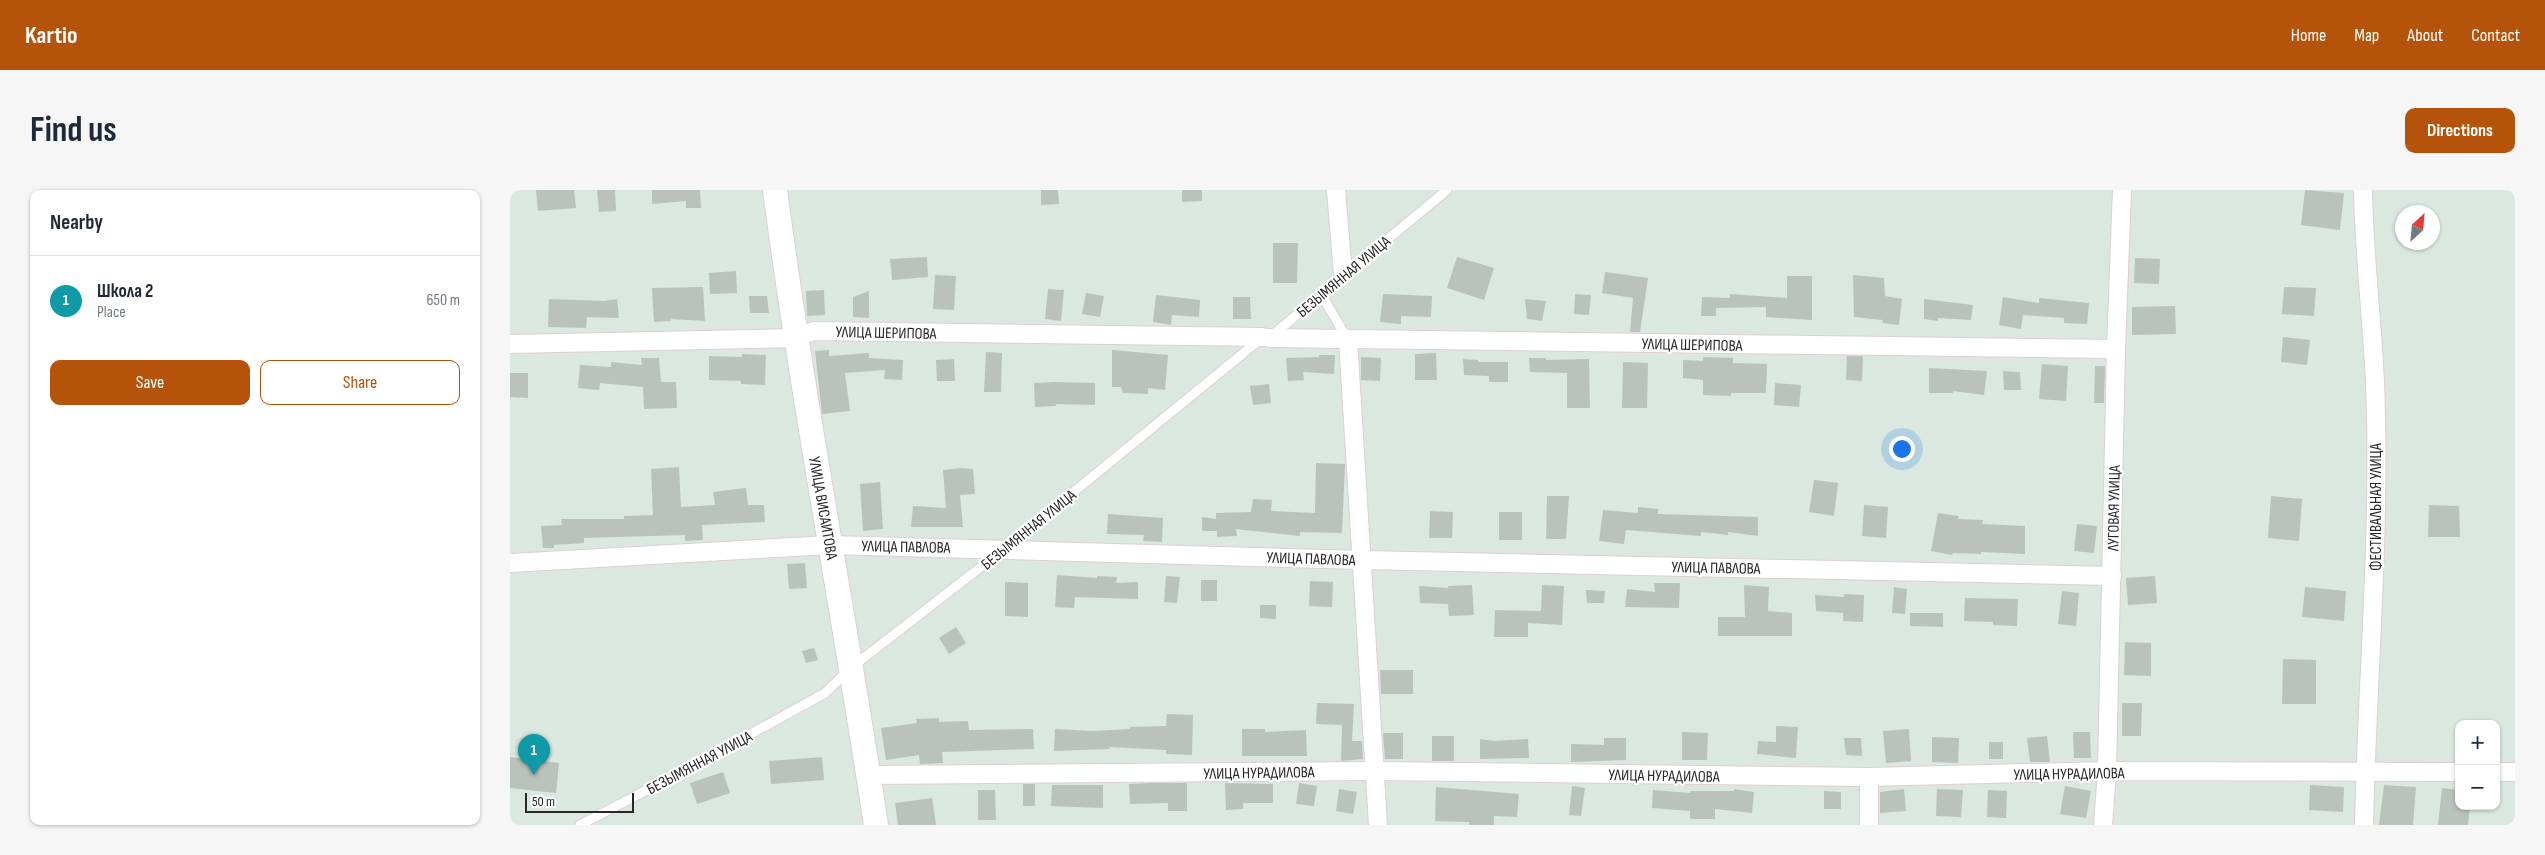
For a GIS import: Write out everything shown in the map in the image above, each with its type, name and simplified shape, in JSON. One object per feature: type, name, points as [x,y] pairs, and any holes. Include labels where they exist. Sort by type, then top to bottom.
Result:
[{"type":"street","name":"УЛИЦА ВИСАИТОВА","points":[[775,190],[794,338],[852,667],[876,825]]},
{"type":"street","points":[[1336,190],[1343,274]]},
{"type":"street","name":"ЛУГОВАЯ УЛИЦА","points":[[2103,825],[2107,772],[2116,349],[2122,190]]},
{"type":"street","name":"ФЕСТИВАЛЬНАЯ УЛИЦА","points":[[2363,190],[2364,238],[2375,383],[2375,589],[2364,825]]},
{"type":"street","name":"УЛИЦА ШЕРИПОВА","points":[[510,344],[794,338],[814,331],[1266,337],[1348,340],[2116,349]]},
{"type":"street","points":[[1348,340],[1378,825]]},
{"type":"street","name":"УЛИЦА ПАВЛОВА","points":[[510,562],[830,544],[1363,560],[2112,576]]},
{"type":"street","name":"УЛИЦА НУРАДИЛОВА","points":[[869,776],[1374,771],[1869,777],[2107,772],[2455,772]]},
{"type":"street","points":[[2500,772],[2515,772]]},
{"type":"street","points":[[1868,825],[1869,777]]},
{"type":"lane","name":"БЕЗЫМЯННАЯ УЛИЦА","points":[[580,825],[702,762],[825,693],[852,667],[1004,549],[1322,294],[1343,274],[1447,190]]},
{"type":"lane","points":[[1322,294],[1348,340]]},
{"type":"building","points":[[536,190],[574,190],[576,208],[538,211]]},
{"type":"building","points":[[597,190],[615,190],[616,211],[599,212]]},
{"type":"building","points":[[652,190],[700,190],[701,208],[686,208],[686,201],[652,204]]},
{"type":"building","points":[[1041,190],[1058,190],[1059,204],[1041,205]]},
{"type":"building","points":[[1182,190],[1202,190],[1202,201],[1182,202]]},
{"type":"building","points":[[2305,190],[2344,193],[2340,230],[2301,225]]},
{"type":"building","points":[[1273,243],[1298,243],[1297,283],[1273,283]]},
{"type":"building","points":[[927,257],[928,277],[892,280],[890,259]]},
{"type":"building","points":[[1457,257],[1494,268],[1484,300],[1447,288]]},
{"type":"building","points":[[2135,258],[2160,259],[2159,284],[2134,283]]},
{"type":"building","points":[[736,271],[737,293],[710,294],[709,273]]},
{"type":"building","points":[[1605,272],[1648,278],[1640,332],[1630,332],[1633,298],[1602,293]]},
{"type":"building","points":[[935,275],[956,276],[954,310],[933,309]]},
{"type":"building","points":[[1853,275],[1884,278],[1885,296],[1902,299],[1899,325],[1882,323],[1883,320],[1854,317]]},
{"type":"building","points":[[1787,276],[1812,276],[1812,320],[1766,317],[1766,307],[1716,308],[1716,316],[1701,316],[1702,297],[1730,298],[1730,294],[1787,298]]},
{"type":"building","points":[[703,287],[705,321],[671,319],[671,321],[654,322],[652,288]]},
{"type":"building","points":[[2284,287],[2316,288],[2314,316],[2282,314]]},
{"type":"building","points":[[1048,289],[1064,290],[1061,321],[1045,319]]},
{"type":"building","points":[[824,290],[825,315],[807,316],[806,291]]},
{"type":"building","points":[[869,291],[869,318],[853,317],[853,297]]},
{"type":"building","points":[[1086,293],[1104,296],[1100,317],[1082,314]]},
{"type":"building","points":[[1383,294],[1432,296],[1431,317],[1401,316],[1401,324],[1380,322]]},
{"type":"building","points":[[1575,294],[1591,295],[1589,315],[1574,314]]},
{"type":"building","points":[[1156,295],[1200,300],[1199,317],[1172,315],[1171,325],[1153,322]]},
{"type":"building","points":[[749,296],[767,296],[769,313],[750,313]]},
{"type":"building","points":[[1233,297],[1250,297],[1251,319],[1233,319]]},
{"type":"building","points":[[2003,297],[2039,303],[2039,298],[2089,303],[2087,324],[2064,323],[2064,318],[2023,315],[2021,329],[1999,325]]},
{"type":"building","points":[[549,299],[604,301],[617,299],[619,318],[587,317],[586,328],[548,327]]},
{"type":"building","points":[[1525,299],[1546,301],[1542,321],[1527,319]]},
{"type":"building","points":[[1924,299],[1973,305],[1971,320],[1938,318],[1938,321],[1924,319]]},
{"type":"building","points":[[2175,306],[2176,334],[2132,335],[2132,307]]},
{"type":"building","points":[[2283,337],[2310,340],[2307,365],[2281,362]]},
{"type":"building","points":[[829,350],[829,356],[869,353],[869,358],[903,360],[902,380],[884,379],[885,370],[845,373],[850,411],[822,414],[815,351]]},
{"type":"building","points":[[1112,350],[1168,355],[1165,390],[1148,388],[1148,394],[1123,393],[1121,387],[1112,387]]},
{"type":"building","points":[[986,352],[1002,353],[1001,392],[984,392]]},
{"type":"building","points":[[1436,353],[1437,380],[1415,380],[1415,354]]},
{"type":"building","points":[[742,354],[766,355],[765,385],[741,384],[741,381],[709,380],[709,356],[742,357]]},
{"type":"building","points":[[1319,355],[1335,355],[1334,374],[1303,372],[1304,380],[1288,381],[1286,358],[1319,357]]},
{"type":"building","points":[[1847,356],[1863,356],[1862,381],[1846,380]]},
{"type":"building","points":[[1361,357],[1381,358],[1380,381],[1361,380]]},
{"type":"building","points":[[1703,357],[1733,358],[1733,363],[1767,364],[1766,393],[1731,393],[1731,396],[1703,395],[1703,380],[1683,378],[1683,360],[1703,361]]},
{"type":"building","points":[[641,358],[659,358],[661,382],[676,382],[677,408],[644,409],[643,387],[600,383],[599,390],[578,388],[580,365],[611,367],[611,362],[642,365]]},
{"type":"building","points":[[1529,358],[1546,358],[1546,360],[1589,359],[1590,408],[1567,408],[1567,373],[1530,372]]},
{"type":"building","points":[[954,359],[955,381],[937,381],[936,360]]},
{"type":"building","points":[[1463,359],[1478,360],[1478,362],[1508,362],[1508,382],[1489,382],[1489,376],[1464,375]]},
{"type":"building","points":[[1623,362],[1648,363],[1647,408],[1622,408]]},
{"type":"building","points":[[2042,364],[2068,366],[2066,401],[2039,399]]},
{"type":"building","points":[[2095,366],[2105,366],[2104,403],[2094,403]]},
{"type":"building","points":[[1929,368],[1987,371],[1984,395],[1953,391],[1953,393],[1929,393]]},
{"type":"building","points":[[2003,371],[2020,372],[2021,390],[2004,390]]},
{"type":"building","points":[[510,373],[528,373],[528,398],[510,397]]},
{"type":"building","points":[[1034,383],[1095,383],[1095,405],[1056,404],[1056,406],[1035,407]]},
{"type":"building","points":[[1775,383],[1801,385],[1799,407],[1774,405]]},
{"type":"building","points":[[1269,384],[1271,403],[1253,405],[1250,386]]},
{"type":"building","points":[[1316,463],[1345,464],[1342,533],[1300,532],[1300,536],[1236,529],[1237,536],[1217,537],[1217,531],[1202,531],[1202,517],[1216,519],[1216,513],[1251,512],[1253,499],[1272,500],[1271,511],[1315,513]]},
{"type":"building","points":[[679,467],[681,507],[715,505],[713,492],[746,488],[748,505],[764,505],[765,522],[702,525],[703,540],[685,541],[685,535],[584,538],[584,543],[554,545],[554,548],[543,548],[541,526],[562,525],[561,519],[624,519],[624,516],[653,515],[651,469]]},
{"type":"building","points":[[973,469],[975,494],[960,495],[963,527],[911,527],[913,506],[946,508],[943,470]]},
{"type":"building","points":[[1814,480],[1838,483],[1834,516],[1809,512]]},
{"type":"building","points":[[880,482],[883,529],[863,531],[860,484]]},
{"type":"building","points":[[1547,496],[1569,496],[1566,539],[1546,539]]},
{"type":"building","points":[[2271,496],[2302,499],[2299,541],[2268,538]]},
{"type":"building","points":[[1864,505],[1888,507],[1886,538],[1862,536]]},
{"type":"building","points":[[2429,505],[2459,506],[2460,537],[2428,537]]},
{"type":"building","points":[[1638,507],[1658,509],[1658,514],[1758,517],[1758,536],[1728,532],[1728,535],[1701,532],[1701,536],[1626,530],[1624,544],[1599,541],[1603,510],[1638,513]]},
{"type":"building","points":[[1430,511],[1453,512],[1452,538],[1429,538]]},
{"type":"building","points":[[1499,512],[1522,512],[1522,540],[1499,540]]},
{"type":"building","points":[[1938,513],[1959,516],[1958,519],[1983,520],[1982,524],[2025,526],[2025,554],[1981,552],[1981,554],[1953,553],[1952,555],[1931,551]]},
{"type":"building","points":[[1108,514],[1163,518],[1162,542],[1143,541],[1144,535],[1107,534]]},
{"type":"building","points":[[2077,524],[2097,526],[2094,553],[2074,551]]},
{"type":"building","points":[[805,563],[807,588],[789,589],[787,564]]},
{"type":"building","points":[[1057,575],[1097,578],[1097,576],[1117,577],[1116,583],[1138,582],[1138,599],[1075,597],[1074,608],[1055,607]]},
{"type":"building","points":[[1166,576],[1180,577],[1177,603],[1164,602]]},
{"type":"building","points":[[2155,576],[2157,603],[2128,605],[2126,578]]},
{"type":"building","points":[[1201,580],[1217,580],[1217,601],[1201,601]]},
{"type":"building","points":[[1310,581],[1333,582],[1332,607],[1309,606]]},
{"type":"building","points":[[1005,582],[1028,583],[1028,617],[1005,616]]},
{"type":"building","points":[[1654,583],[1680,583],[1679,608],[1625,607],[1627,589],[1655,592]]},
{"type":"building","points":[[1472,585],[1474,615],[1449,616],[1448,604],[1420,603],[1419,586],[1448,588],[1448,586]]},
{"type":"building","points":[[1542,585],[1564,586],[1562,625],[1528,623],[1528,637],[1494,637],[1495,610],[1541,611]]},
{"type":"building","points":[[1744,585],[1769,587],[1768,611],[1792,613],[1792,636],[1718,636],[1718,617],[1745,617]]},
{"type":"building","points":[[1894,587],[1907,589],[1905,614],[1892,613]]},
{"type":"building","points":[[2305,587],[2346,591],[2344,621],[2302,617]]},
{"type":"building","points":[[1586,590],[1605,591],[1604,603],[1587,603]]},
{"type":"building","points":[[2062,591],[2079,593],[2076,626],[2058,624]]},
{"type":"building","points":[[1844,594],[1864,595],[1863,622],[1843,621],[1843,613],[1816,611],[1815,595],[1844,597]]},
{"type":"building","points":[[1965,598],[2018,599],[2017,626],[1993,625],[1993,622],[1964,621]]},
{"type":"building","points":[[1260,605],[1276,605],[1276,619],[1260,618]]},
{"type":"building","points":[[1910,613],[1943,613],[1943,627],[1910,626]]},
{"type":"building","points":[[956,627],[966,643],[949,654],[939,638]]},
{"type":"building","points":[[2125,642],[2151,643],[2151,676],[2124,675]]},
{"type":"building","points":[[814,648],[818,660],[806,663],[802,651]]},
{"type":"building","points":[[2283,659],[2316,660],[2316,704],[2282,704]]},
{"type":"building","points":[[1380,670],[1413,670],[1413,694],[1381,694]]},
{"type":"building","points":[[1317,703],[1354,704],[1352,741],[1362,741],[1363,759],[1341,761],[1342,725],[1316,724]]},
{"type":"building","points":[[2122,703],[2142,703],[2141,736],[2122,736]]},
{"type":"building","points":[[1167,714],[1193,715],[1192,755],[1166,754],[1166,750],[1109,747],[1110,749],[1054,751],[1055,729],[1092,731],[1166,726]]},
{"type":"building","points":[[939,718],[939,722],[968,721],[969,730],[1033,729],[1034,749],[942,752],[943,763],[920,764],[919,755],[886,760],[881,728],[917,723],[916,719]]},
{"type":"building","points":[[1776,726],[1798,727],[1796,758],[1757,754],[1758,741],[1776,742]]},
{"type":"building","points":[[1242,729],[1265,729],[1265,732],[1306,730],[1307,756],[1242,756]]},
{"type":"building","points":[[1909,729],[1911,761],[1886,763],[1883,731]]},
{"type":"building","points":[[1682,732],[1708,733],[1707,760],[1682,760]]},
{"type":"building","points":[[2073,732],[2090,732],[2091,758],[2074,758]]},
{"type":"building","points":[[1383,733],[1403,733],[1403,759],[1385,759]]},
{"type":"building","points":[[1432,736],[1454,736],[1454,761],[1432,761]]},
{"type":"building","points":[[2047,736],[2050,762],[2030,762],[2027,738]]},
{"type":"building","points":[[1932,737],[1959,738],[1958,763],[1932,762]]},
{"type":"building","points":[[1604,738],[1626,738],[1626,760],[1571,762],[1571,744],[1604,745]]},
{"type":"building","points":[[1844,738],[1861,738],[1862,756],[1846,755]]},
{"type":"building","points":[[1480,739],[1494,741],[1528,739],[1529,758],[1480,759]]},
{"type":"building","points":[[1989,742],[2003,742],[2003,759],[1989,759]]},
{"type":"building","points":[[510,757],[559,763],[556,793],[510,788]]},
{"type":"building","points":[[822,757],[824,780],[771,784],[769,761]]},
{"type":"building","points":[[723,772],[730,793],[697,804],[690,783]]},
{"type":"building","points":[[1187,783],[1187,811],[1168,811],[1168,803],[1130,804],[1129,784]]},
{"type":"building","points":[[1225,783],[1273,784],[1273,803],[1243,803],[1243,809],[1226,810]]},
{"type":"building","points":[[1299,783],[1317,786],[1314,806],[1296,804]]},
{"type":"building","points":[[1023,784],[1035,784],[1035,806],[1023,806]]},
{"type":"building","points":[[1052,785],[1103,785],[1103,808],[1051,806]]},
{"type":"building","points":[[2310,785],[2344,787],[2343,812],[2309,810]]},
{"type":"building","points":[[2384,785],[2416,787],[2413,825],[2379,825]]},
{"type":"building","points":[[1572,786],[1585,788],[1581,816],[1569,815]]},
{"type":"building","points":[[2065,786],[2091,791],[2086,818],[2060,814]]},
{"type":"building","points":[[1436,787],[1519,794],[1517,817],[1494,816],[1494,825],[1469,825],[1469,822],[1435,821]]},
{"type":"building","points":[[2442,788],[2455,790],[2455,810],[2470,810],[2468,825],[2438,825]]},
{"type":"building","points":[[1339,789],[1357,792],[1353,814],[1336,811]]},
{"type":"building","points":[[1734,789],[1754,792],[1752,813],[1715,809],[1715,819],[1690,819],[1690,811],[1652,808],[1653,790],[1690,793],[1691,791],[1734,791]]},
{"type":"building","points":[[1904,789],[1906,811],[1880,813],[1880,792]]},
{"type":"building","points":[[1937,789],[1963,790],[1961,817],[1936,816]]},
{"type":"building","points":[[978,790],[995,790],[996,820],[978,820]]},
{"type":"building","points":[[1988,790],[2007,791],[2006,818],[1987,817]]},
{"type":"building","points":[[1824,791],[1841,792],[1841,809],[1824,809]]},
{"type":"building","points":[[932,798],[936,825],[898,825],[895,803]]},
{"type":"place","name":"Школа 2","points":[[534,775]]}]
